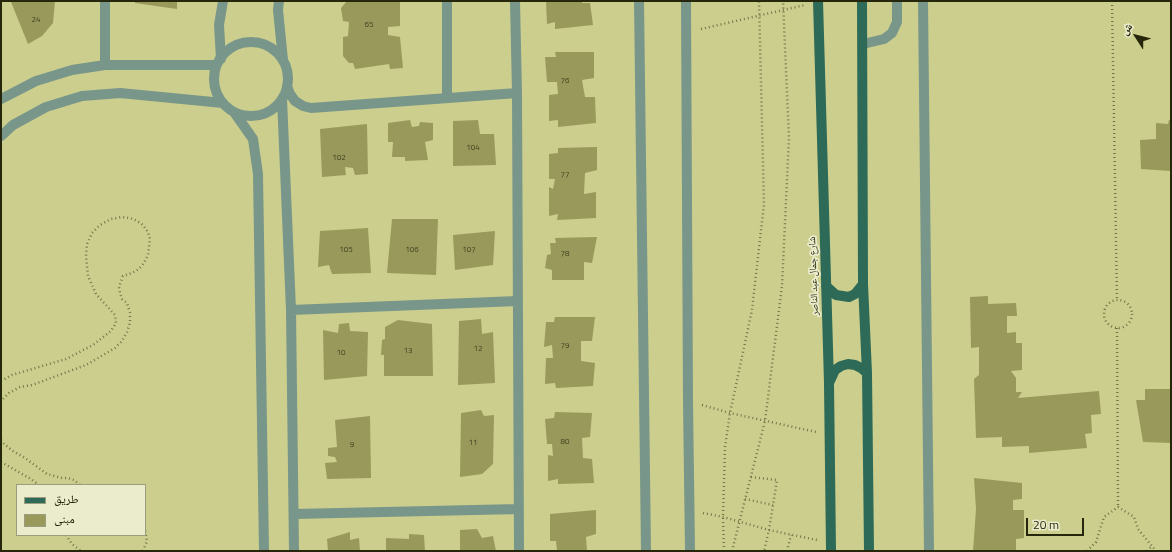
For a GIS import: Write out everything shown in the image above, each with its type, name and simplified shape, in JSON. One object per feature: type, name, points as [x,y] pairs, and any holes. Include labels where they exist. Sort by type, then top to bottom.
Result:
[{"type":"main road","points":[[862,1],[863,284],[866,373],[868,551]]},
{"type":"main road","name":"شارع جمال عبد الناصر","points":[[818,2],[829,383],[831,547]]},
{"type":"main road","points":[[826,286],[830,292],[836,295],[849,297],[855,294],[863,284]]},
{"type":"main road","points":[[829,383],[835,370],[848,364],[862,368],[866,373]]},
{"type":"street","points":[[105,1],[105,65]]},
{"type":"street","points":[[219,62],[219,25],[222,1]]},
{"type":"street","points":[[234,112],[247,116],[260,114],[273,109],[282,99],[287,86],[288,73],[283,60],[278,10],[279,1]]},
{"type":"street","points":[[447,1],[447,98]]},
{"type":"street","points":[[515,1],[517,93],[519,551]]},
{"type":"street","points":[[639,1],[646,551]]},
{"type":"street","points":[[686,1],[690,551]]},
{"type":"street","points":[[863,44],[884,39],[892,33],[897,22],[897,1]]},
{"type":"street","points":[[923,1],[929,551]]},
{"type":"street","points":[[264,551],[258,174],[253,139],[234,112],[223,103],[216,92],[214,78],[219,62],[224,54],[235,46],[248,42],[262,43],[274,50],[283,60]]},
{"type":"street","points":[[1,100],[36,80],[72,70],[105,65],[219,62]]},
{"type":"street","points":[[287,86],[295,101],[303,106],[311,108],[517,93]]},
{"type":"street","points":[[1,136],[13,125],[46,107],[82,96],[120,93],[223,103]]},
{"type":"street","points":[[282,99],[291,310],[294,551]]},
{"type":"street","points":[[291,310],[518,302]]},
{"type":"street","points":[[294,514],[519,509]]},
{"type":"path","points":[[724,551],[723,517],[725,447],[730,413],[752,310],[764,204],[759,1]]},
{"type":"path","points":[[732,551],[765,421],[782,286],[789,138],[783,1]]},
{"type":"path","points":[[1112,1],[1117,300]]},
{"type":"path","points":[[686,33],[818,2]]},
{"type":"path","points":[[1,381],[12,375],[66,358],[93,345],[111,331],[116,323],[115,315],[96,294],[88,276],[86,256],[87,244],[92,233],[100,225],[111,219],[130,218],[143,225],[148,232],[150,239],[148,255],[139,269],[123,276],[120,281],[120,293],[130,312],[130,323],[122,341],[115,348],[86,365],[32,385],[20,387],[9,393],[1,401]]},
{"type":"path","points":[[1117,300],[1123,300],[1128,303],[1131,308],[1131,320],[1123,327],[1117,328],[1108,324],[1104,314],[1104,309],[1107,304],[1117,300]]},
{"type":"path","points":[[1117,328],[1118,507]]},
{"type":"path","points":[[688,401],[730,413],[830,435]]},
{"type":"path","points":[[1,440],[13,451],[48,474],[68,478],[79,484]]},
{"type":"path","points":[[1,462],[31,479],[37,484]]},
{"type":"path","points":[[751,477],[777,480],[764,551]]},
{"type":"path","points":[[745,499],[773,505]]},
{"type":"path","points":[[1118,507],[1134,517],[1138,529],[1156,551]]},
{"type":"path","points":[[1087,551],[1096,542],[1104,517],[1118,507]]},
{"type":"path","points":[[690,511],[723,517],[831,547]]},
{"type":"path","points":[[787,551],[791,535]]},
{"type":"path","points":[[67,536],[72,544],[81,551]]},
{"type":"path","points":[[143,551],[147,541],[146,536]]},
{"type":"path","points":[[1147,551],[1152,546]]},
{"type":"building","points":[[55,1],[53,23],[42,36],[28,44],[11,2]]},
{"type":"building","points":[[135,1],[177,1],[177,9],[135,3]]},
{"type":"building","points":[[347,1],[400,1],[400,26],[388,27],[388,35],[400,37],[403,68],[390,69],[389,64],[355,69],[353,63],[349,63],[343,56],[343,37],[348,36],[349,22],[343,21],[341,8]]},
{"type":"building","points":[[546,1],[582,1],[582,3],[590,3],[593,25],[555,29],[555,22],[547,24]]},
{"type":"building","points":[[555,52],[594,52],[594,78],[582,80],[585,97],[595,97],[596,123],[558,127],[558,120],[549,121],[549,95],[558,94],[557,82],[547,82],[545,57],[556,57]]},
{"type":"building","points":[[410,120],[412,127],[419,126],[420,122],[433,123],[433,140],[425,142],[428,160],[405,161],[405,157],[392,157],[393,142],[388,142],[388,123]]},
{"type":"building","points":[[478,120],[480,134],[494,134],[496,165],[453,166],[453,121]]},
{"type":"building","points":[[1169,120],[1171,120],[1171,171],[1141,169],[1140,140],[1156,139],[1156,123],[1168,124]]},
{"type":"building","points":[[367,124],[368,174],[355,175],[353,168],[345,167],[346,175],[322,177],[320,129]]},
{"type":"building","points":[[597,147],[597,170],[585,173],[584,194],[596,192],[596,218],[557,220],[558,214],[549,216],[549,187],[553,189],[555,179],[549,179],[549,154],[558,153],[558,148]]},
{"type":"building","points":[[392,219],[438,219],[436,275],[387,273]]},
{"type":"building","points":[[368,228],[371,273],[332,274],[329,265],[318,267],[320,231]]},
{"type":"building","points":[[495,231],[493,265],[455,270],[453,235]]},
{"type":"building","points":[[597,237],[592,263],[584,262],[584,280],[552,280],[552,270],[545,268],[547,255],[551,254],[550,243],[556,243],[555,238]]},
{"type":"building","points":[[988,296],[988,304],[1016,303],[1017,316],[1007,316],[1007,333],[1016,332],[1016,343],[1022,343],[1022,370],[1011,371],[1016,378],[1016,392],[1022,392],[1018,398],[1099,391],[1101,414],[1091,415],[1092,433],[1085,434],[1087,448],[1029,453],[1029,446],[1002,447],[1002,437],[976,438],[974,379],[979,375],[979,347],[971,348],[970,297]]},
{"type":"building","points":[[555,317],[595,317],[592,341],[581,341],[581,361],[595,363],[593,386],[556,388],[555,383],[545,384],[546,358],[553,358],[552,345],[544,347],[546,322],[554,322]]},
{"type":"building","points":[[481,319],[482,334],[493,332],[495,383],[458,385],[459,321]]},
{"type":"building","points":[[398,320],[432,324],[433,376],[384,376],[384,355],[381,355],[382,340],[385,339],[385,327]]},
{"type":"building","points":[[349,323],[350,331],[368,332],[367,376],[324,380],[323,330],[338,333],[339,324]]},
{"type":"building","points":[[1145,389],[1171,389],[1171,443],[1143,442],[1136,400],[1145,400]]},
{"type":"building","points":[[481,410],[484,416],[494,415],[493,464],[482,474],[460,477],[461,413]]},
{"type":"building","points":[[555,412],[592,413],[590,437],[582,438],[583,458],[592,459],[594,483],[558,484],[558,479],[548,481],[548,455],[553,456],[552,444],[547,444],[545,419],[554,418]]},
{"type":"building","points":[[370,416],[371,478],[327,479],[325,463],[337,462],[335,457],[328,456],[328,448],[337,447],[335,420]]},
{"type":"building","points":[[974,478],[1022,483],[1022,499],[1013,500],[1013,510],[1024,510],[1024,538],[1016,539],[1016,551],[973,551],[976,509]]},
{"type":"building","points":[[596,510],[596,534],[586,537],[587,551],[557,551],[556,541],[550,541],[550,514]]},
{"type":"building","points":[[477,529],[482,538],[493,536],[496,551],[460,551],[460,530]]},
{"type":"building","points":[[350,532],[350,540],[359,538],[360,551],[328,551],[327,539]]},
{"type":"building","points":[[409,534],[424,535],[425,551],[386,551],[386,538],[409,539]]}]
